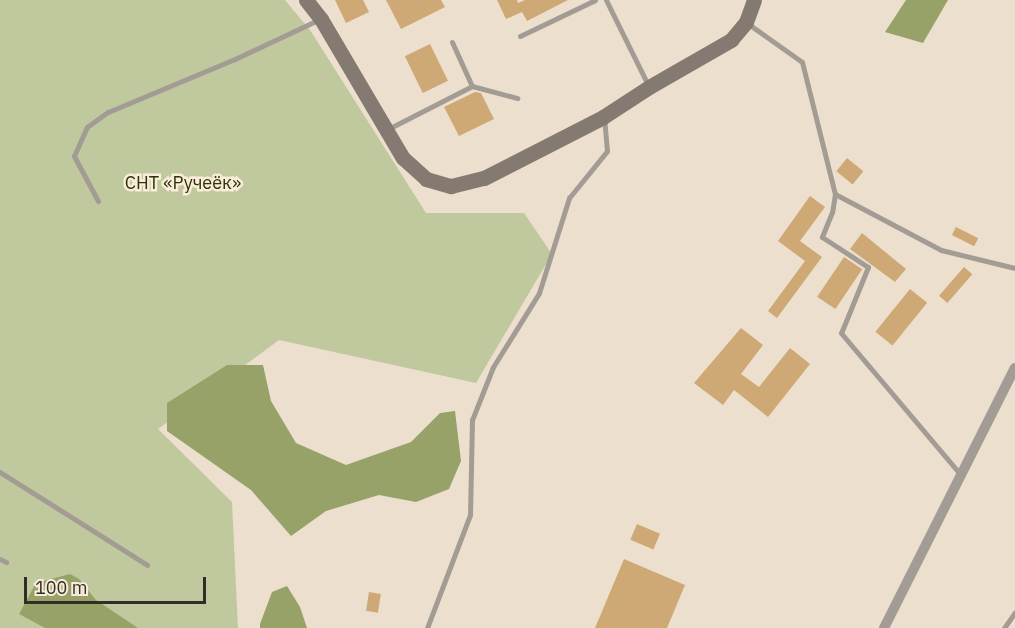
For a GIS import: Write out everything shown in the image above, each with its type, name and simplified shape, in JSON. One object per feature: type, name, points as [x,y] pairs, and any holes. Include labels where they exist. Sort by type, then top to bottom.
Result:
[{"type":"street","points":[[306,0],[321,19],[403,158],[426,179],[451,186],[484,178],[603,117],[649,87],[731,40],[746,22],[754,0]]},
{"type":"street","points":[[884,628],[1015,368]]},
{"type":"lane","points":[[520,36],[595,0]]},
{"type":"lane","points":[[606,0],[649,87]]},
{"type":"lane","points":[[98,201],[74,156],[87,127],[108,112],[236,59],[321,19]]},
{"type":"lane","points":[[746,22],[802,62],[835,194],[832,212],[822,237],[868,267],[841,333],[960,474]]},
{"type":"lane","points":[[452,42],[472,86]]},
{"type":"lane","points":[[387,130],[472,86],[517,98]]},
{"type":"lane","points":[[427,628],[470,515],[472,420],[493,367],[539,293],[570,198],[607,151],[603,117]]},
{"type":"lane","points":[[835,194],[941,250],[1015,268]]},
{"type":"lane","points":[[0,472],[147,565]]},
{"type":"lane","points":[[0,558],[6,562]]},
{"type":"lane","points":[[1004,628],[1015,612]]},
{"type":"green space","name":"СНТ «Ручеёк»","points":[[0,0],[285,0],[310,30],[426,213],[524,213],[552,254],[476,383],[279,340],[158,429],[232,502],[238,628],[0,628]]},
{"type":"green space","points":[[906,0],[948,0],[923,43],[885,32]]},
{"type":"green space","points":[[227,365],[263,365],[271,401],[296,443],[346,465],[411,442],[440,413],[455,411],[461,461],[449,489],[416,502],[379,495],[326,511],[291,536],[251,490],[167,431],[167,403]]},
{"type":"green space","points":[[70,574],[79,579],[96,600],[138,628],[45,628],[19,614],[36,583]]},
{"type":"green space","points":[[287,586],[300,607],[307,628],[260,628],[272,592]]},
{"type":"building","points":[[335,0],[363,0],[369,12],[346,23]]},
{"type":"building","points":[[386,0],[441,0],[445,7],[401,29]]},
{"type":"building","points":[[497,0],[517,0],[518,3],[525,0],[568,0],[527,21],[522,12],[506,19]]},
{"type":"building","points":[[430,44],[448,81],[423,93],[405,56]]},
{"type":"building","points":[[475,92],[481,93],[494,119],[459,136],[444,107]]},
{"type":"building","points":[[847,158],[863,171],[853,184],[836,171]]},
{"type":"building","points":[[810,196],[825,207],[800,241],[822,257],[777,318],[768,311],[805,261],[778,241]]},
{"type":"building","points":[[956,227],[978,238],[974,246],[952,235]]},
{"type":"building","points":[[862,233],[906,269],[895,282],[850,249]]},
{"type":"building","points":[[844,257],[862,269],[835,309],[817,297]]},
{"type":"building","points":[[964,267],[972,274],[947,303],[939,296]]},
{"type":"building","points":[[910,289],[927,303],[892,346],[875,332]]},
{"type":"building","points":[[741,328],[763,345],[741,374],[759,387],[790,348],[810,364],[768,417],[734,390],[723,405],[694,383]]},
{"type":"building","points":[[637,524],[660,534],[653,549],[630,540]]},
{"type":"building","points":[[624,559],[685,585],[667,628],[595,628]]},
{"type":"building","points":[[369,592],[381,594],[378,613],[366,611]]}]
